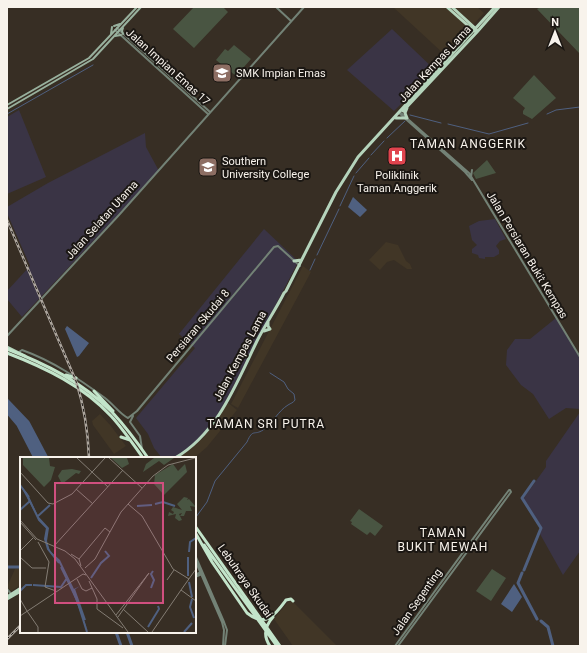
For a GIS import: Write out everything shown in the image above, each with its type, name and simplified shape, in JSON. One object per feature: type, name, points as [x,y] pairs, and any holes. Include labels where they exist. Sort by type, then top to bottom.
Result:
[{"type":"highway","points":[[7,348],[28,357],[79,384],[118,419]]},
{"type":"highway","points":[[7,353],[43,368],[74,386],[110,415],[142,457]]},
{"type":"highway","points":[[62,374],[76,378]]},
{"type":"highway","points":[[94,391],[113,411],[147,457]]},
{"type":"highway","points":[[121,437],[130,440]]},
{"type":"highway","name":"Lebuhraya Skudai","points":[[196,527],[280,646]]},
{"type":"highway","points":[[196,533],[212,562],[247,613],[259,619],[271,618],[277,613],[285,602]]},
{"type":"highway","name":"Lebuhraya Skudai","points":[[196,533],[276,646]]},
{"type":"highway","points":[[270,646],[266,633],[268,624],[285,602],[290,599],[293,601],[290,601]]},
{"type":"main road","points":[[114,36],[122,35],[123,24],[137,7]]},
{"type":"main road","points":[[7,105],[89,58],[141,7]]},
{"type":"main road","points":[[447,7],[468,23],[474,24],[484,22]]},
{"type":"main road","points":[[452,7],[475,30]]},
{"type":"main road","name":"Jalan Kempas Lama","points":[[381,131],[396,118],[468,40],[495,7]]},
{"type":"main road","name":"Jalan Kempas Lama","points":[[176,457],[193,446],[218,417],[272,313],[286,291],[316,233],[324,214],[345,176],[364,150],[381,131],[408,106],[499,7]]},
{"type":"main road","points":[[468,23],[470,33],[468,40]]},
{"type":"main road","points":[[111,35],[113,26],[123,24]]},
{"type":"main road","points":[[7,109],[89,62],[97,56],[114,36],[117,30]]},
{"type":"main road","points":[[396,118],[406,118],[405,113],[408,106]]},
{"type":"main road","name":"Jalan Kempas Lama","points":[[299,265],[316,233]]},
{"type":"main road","points":[[294,261],[301,260]]},
{"type":"main road","points":[[260,336],[265,329],[270,329],[268,323],[272,313]]},
{"type":"main road","points":[[7,348],[28,357]]},
{"type":"main road","points":[[9,595],[20,590]]},
{"type":"street","points":[[276,7],[291,21]]},
{"type":"street","name":"Jalan Selatan Utama","points":[[7,336],[119,214],[304,7]]},
{"type":"street","name":"Jalan Impian Emas 17","points":[[117,30],[209,113]]},
{"type":"street","name":"Jalan Persiaran Bukit Kempas","points":[[400,113],[458,162],[471,177],[580,357]]},
{"type":"street","name":"Jalan Persiaran Bukit Kempas","points":[[406,118],[461,168],[473,181]]},
{"type":"street","points":[[471,177],[472,170]]},
{"type":"street","name":"Persiaran Skudai 8","points":[[134,414],[274,247],[278,246],[294,261]]},
{"type":"street","points":[[294,261],[299,265]]},
{"type":"street","points":[[19,352],[22,350],[41,358],[72,375],[107,399],[126,418],[129,418],[134,414]]},
{"type":"street","points":[[134,414],[130,422],[140,436],[143,451]]},
{"type":"street","name":"Jalan Segenting","points":[[395,646],[450,569],[510,491],[453,572],[398,646]]},
{"type":"street","points":[[196,558],[227,630],[224,646]]},
{"type":"street","points":[[196,562],[202,573]]},
{"type":"street","points":[[456,562],[456,564],[459,563]]},
{"type":"street","points":[[450,569],[453,568],[453,572]]},
{"type":"street","points":[[196,576],[202,573]]},
{"type":"shaded area","points":[[393,7],[477,7],[484,13],[445,55]]},
{"type":"shaded area","points":[[392,29],[435,70],[394,111],[347,70]]},
{"type":"shaded area","points":[[19,110],[46,177],[7,194],[7,117]]},
{"type":"shaded area","points":[[145,133],[146,147],[159,171],[22,317],[7,299],[7,291],[30,266],[7,213],[7,207],[48,183]]},
{"type":"shaded area","points":[[495,219],[506,239],[500,241],[496,246],[499,250],[499,254],[494,257],[485,257],[485,259],[479,258],[478,255],[472,253],[472,249],[477,245],[472,240],[469,226],[479,221]]},
{"type":"shaded area","points":[[264,229],[298,261],[223,406],[215,418],[202,435],[187,450],[175,457],[161,457],[154,448],[148,434],[136,418],[195,348],[179,334]]},
{"type":"shaded area","points":[[386,242],[398,245],[412,269],[407,269],[394,260],[387,262],[380,270],[369,260]]},
{"type":"shaded area","points":[[303,266],[311,272],[238,408],[231,404]]},
{"type":"shaded area","points":[[556,318],[580,358],[580,409],[566,408],[549,419],[533,394],[521,385],[506,365],[507,350],[515,339],[530,339]]},
{"type":"shaded area","points":[[227,402],[237,410],[207,447],[195,457],[178,457],[202,439]]},
{"type":"shaded area","points":[[580,412],[580,551],[563,575],[540,534],[542,528],[523,499],[546,467],[546,461]]},
{"type":"shaded area","points":[[100,414],[126,446],[114,454],[93,425],[92,421]]},
{"type":"shaded area","points":[[15,569],[20,569],[20,586],[11,591],[7,587]]},
{"type":"shaded area","points":[[290,601],[293,602],[337,646],[293,646],[274,619]]},
{"type":"green space","points":[[194,7],[223,7],[228,12],[194,48],[173,29]]},
{"type":"green space","points":[[541,7],[580,7],[580,54],[537,9]]},
{"type":"green space","points":[[234,45],[251,59],[236,76],[216,60],[225,49],[228,51]]},
{"type":"green space","points":[[534,75],[556,98],[532,119],[523,114],[525,108],[513,98]]},
{"type":"green space","points":[[487,160],[496,173],[476,179],[473,173]]},
{"type":"green space","points":[[359,509],[383,526],[375,536],[370,532],[367,535],[351,524],[352,522],[350,521]]},
{"type":"green space","points":[[492,569],[506,578],[491,601],[476,591]]},
{"type":"water","points":[[353,197],[367,210],[360,217],[348,207]]},
{"type":"water","points":[[67,326],[89,343],[77,357],[65,329]]},
{"type":"water","points":[[7,400],[28,422],[46,457],[34,457],[18,425],[7,412]]},
{"type":"water","points":[[514,584],[522,597],[512,612],[501,604]]},
{"type":"waterway","points":[[7,114],[93,65]]},
{"type":"waterway","points":[[547,114],[556,110],[580,107]]},
{"type":"waterway","points":[[410,115],[441,123]]},
{"type":"waterway","points":[[387,138],[405,121]]},
{"type":"waterway","points":[[448,124],[489,134],[528,123]]},
{"type":"waterway","points":[[371,155],[384,141]]},
{"type":"waterway","points":[[356,173],[369,158]]},
{"type":"waterway","points":[[340,206],[354,176]]},
{"type":"waterway","points":[[317,255],[339,209]]},
{"type":"waterway","points":[[310,270],[315,259]]},
{"type":"waterway","points":[[196,517],[207,502],[215,481],[251,435],[263,430],[281,410],[295,400],[294,394],[288,389],[284,382],[270,373]]},
{"type":"waterway","points":[[7,400],[28,422],[46,457]]},
{"type":"waterway","points":[[7,412],[18,425],[34,457]]},
{"type":"waterway","points":[[524,570],[541,528],[522,498],[534,481]]},
{"type":"waterway","points":[[7,567],[20,567]]},
{"type":"waterway","points":[[522,573],[518,583],[537,619]]},
{"type":"waterway","points":[[541,621],[548,627],[553,646]]},
{"type":"waterway","points":[[116,633],[121,646]]},
{"type":"waterway","points":[[127,633],[132,646]]},
{"type":"railway","points":[[7,220],[76,381],[85,419],[89,457]]},
{"type":"railway","points":[[7,639],[20,626]]},
{"type":"place","name":"SMK Impian Emas","points":[[222,73]]},
{"type":"place","name":"Poliklinik Taman Anggerik","points":[[397,156]]},
{"type":"place","name":"Southern University College","points":[[208,167]]},
{"type":"district","name":"TAMAN ANGGERIK","points":[[468,144]]},
{"type":"district","name":"TAMAN SRI PUTRA","points":[[266,424]]},
{"type":"district","name":"TAMAN BUKIT MEWAH","points":[[443,540]]}]
